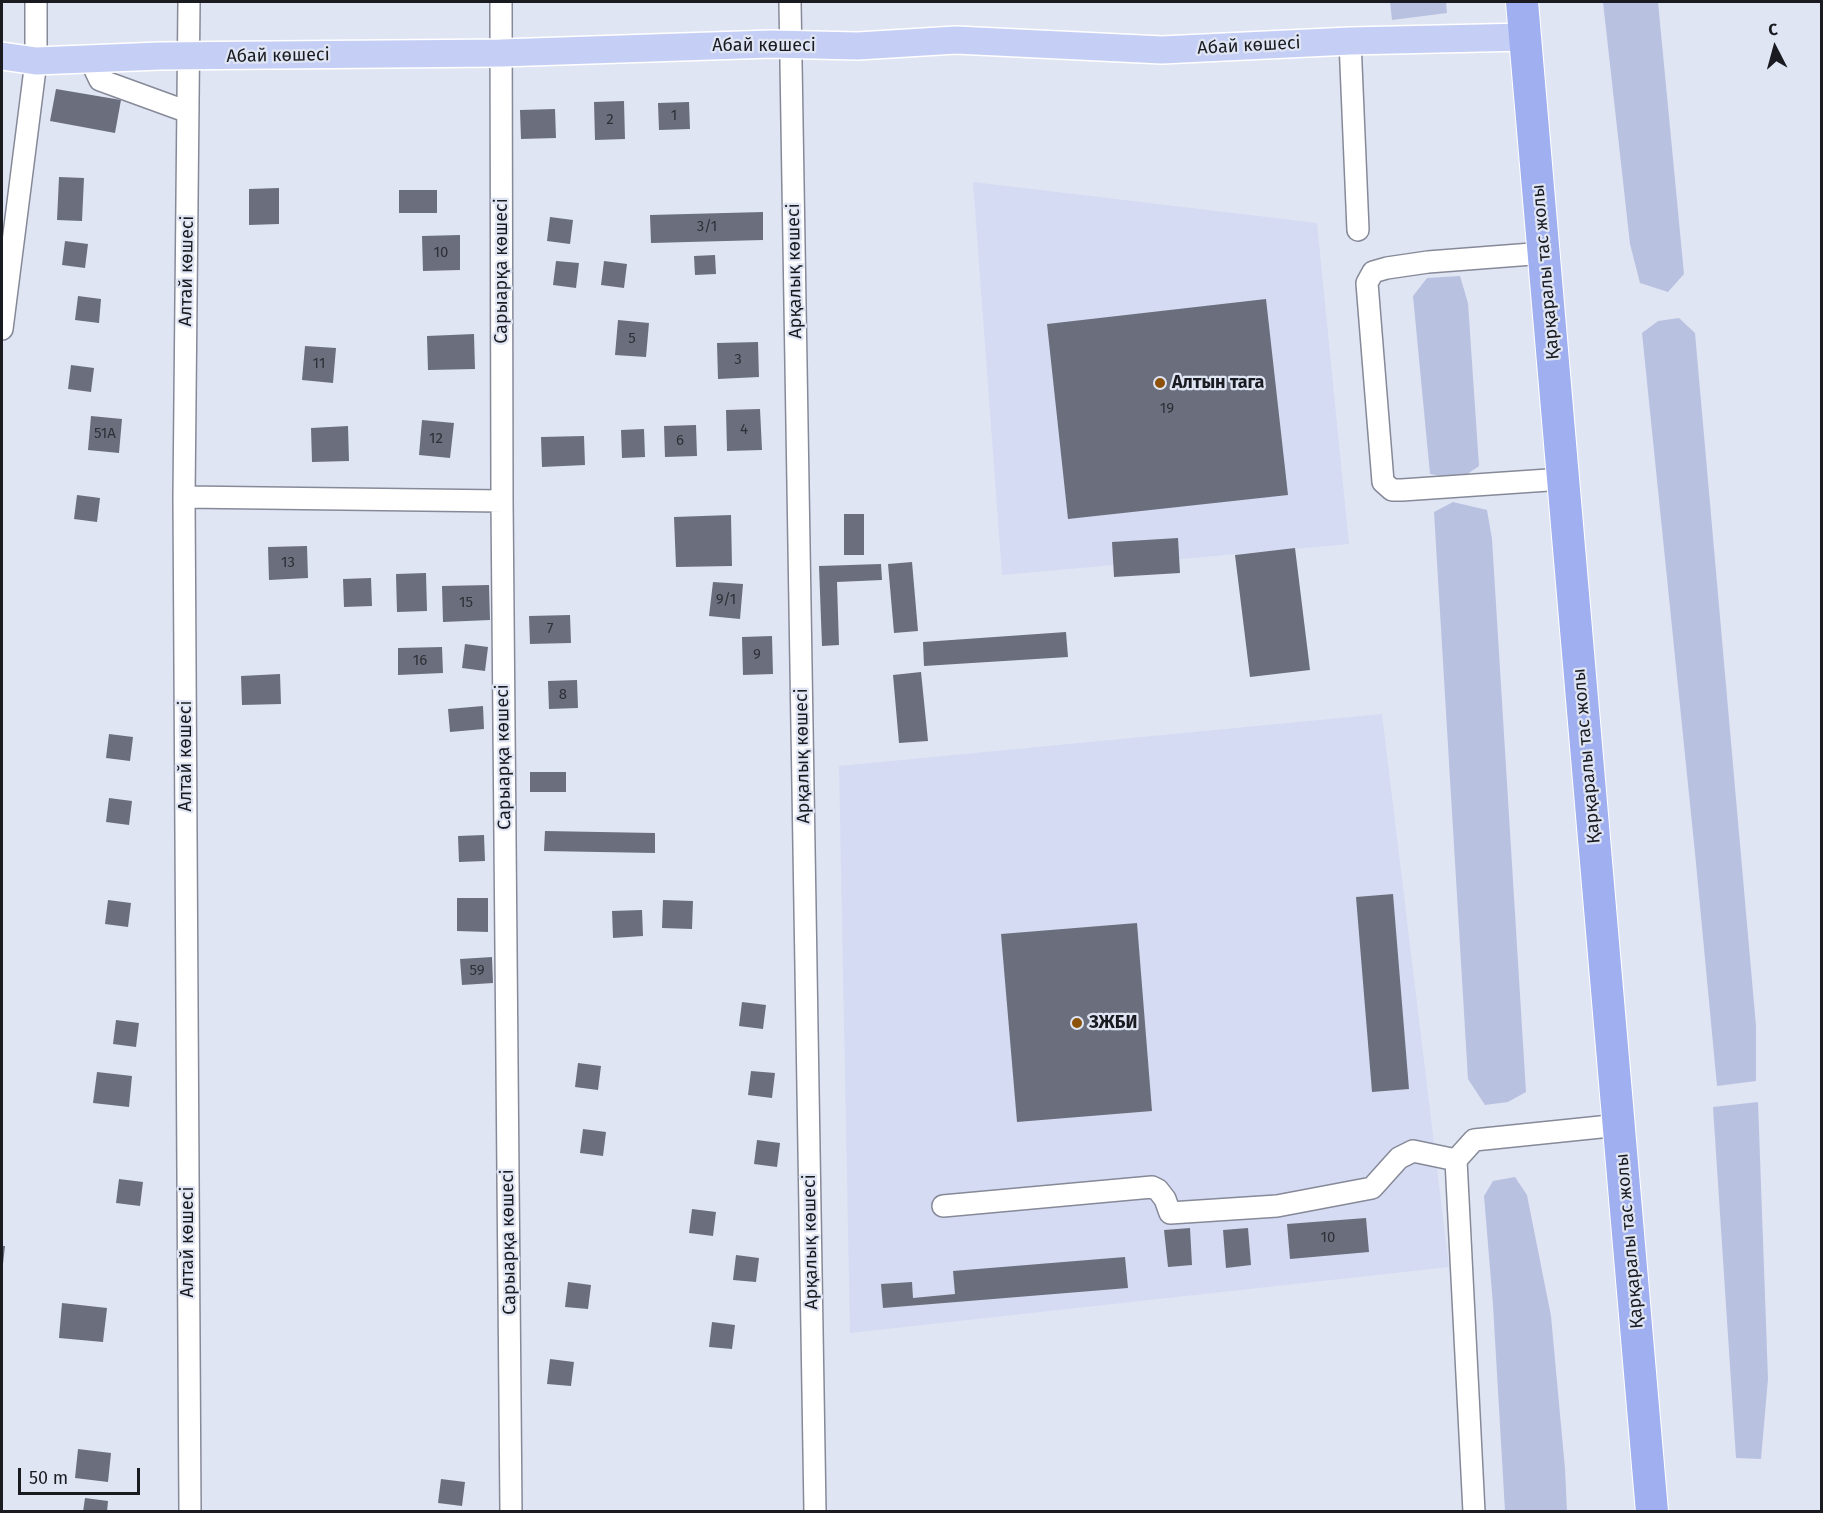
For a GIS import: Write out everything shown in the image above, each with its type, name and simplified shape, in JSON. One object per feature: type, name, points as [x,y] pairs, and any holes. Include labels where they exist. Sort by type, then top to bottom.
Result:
[{"type":"highway","name":"Қарқаралы тас жолы","points":[[1522,2],[1652,1512]]},
{"type":"main road","name":"Абай көшесі","points":[[2,56],[36,61],[501,53],[791,44],[858,46],[956,40],[1162,50],[1350,41],[1526,37]]},
{"type":"street","points":[[2,329],[36,61],[36,2]]},
{"type":"street","name":"Алтай көшесі","points":[[189,2],[184,497],[190,1512]]},
{"type":"street","name":"Сарыарқа көшесі","points":[[501,2],[502,501],[511,1512]]},
{"type":"street","name":"Арқалық көшесі","points":[[790,2],[815,1512]]},
{"type":"street","points":[[1350,41],[1358,230]]},
{"type":"street","points":[[90,59],[100,80],[188,112]]},
{"type":"street","points":[[1545,253],[1428,261],[1372,272],[1367,283],[1383,482],[1392,490],[1563,479]]},
{"type":"street","points":[[184,497],[502,501]]},
{"type":"street","points":[[1474,1512],[1456,1160],[1474,1140],[1620,1125]]},
{"type":"street","points":[[943,1206],[1152,1186],[1165,1199],[1170,1213],[1277,1206],[1372,1188],[1399,1158],[1413,1151],[1456,1160]]},
{"type":"shaded area","points":[[1390,2],[1446,2],[1447,13],[1392,20]]},
{"type":"shaded area","points":[[1603,2],[1658,2],[1684,274],[1668,292],[1640,283],[1630,244]]},
{"type":"shaded area","name":"Алтын тага","points":[[973,182],[1317,223],[1349,544],[1002,575]]},
{"type":"shaded area","points":[[1460,276],[1468,303],[1479,466],[1460,479],[1430,474],[1413,296],[1427,278]]},
{"type":"shaded area","points":[[1679,318],[1695,333],[1756,1026],[1756,1081],[1717,1086],[1642,333],[1658,321]]},
{"type":"shaded area","points":[[1453,502],[1487,510],[1492,539],[1526,1092],[1508,1102],[1485,1105],[1468,1079],[1434,512]]},
{"type":"shaded area","points":[[1382,714],[1449,1267],[850,1333],[839,766]]},
{"type":"shaded area","points":[[1758,1102],[1768,1379],[1761,1459],[1736,1458],[1713,1107]]},
{"type":"shaded area","points":[[1515,1177],[1527,1195],[1551,1316],[1567,1511],[1505,1511],[1484,1196],[1493,1181]]},
{"type":"building","points":[[56,89],[121,100],[115,133],[50,121]]},
{"type":"building","points":[[624,101],[625,139],[595,140],[594,102]]},
{"type":"building","points":[[689,102],[690,129],[659,130],[658,103]]},
{"type":"building","points":[[555,109],[556,138],[521,139],[520,110]]},
{"type":"building","points":[[59,177],[84,178],[82,221],[57,220]]},
{"type":"building","points":[[279,188],[279,224],[249,225],[249,189]]},
{"type":"building","points":[[399,190],[437,190],[437,213],[399,213]]},
{"type":"building","points":[[763,212],[763,240],[651,243],[650,215]]},
{"type":"building","points":[[550,217],[573,220],[570,244],[547,241]]},
{"type":"building","points":[[460,235],[460,270],[423,271],[422,236]]},
{"type":"building","points":[[65,241],[88,244],[85,268],[62,265]]},
{"type":"building","points":[[715,255],[716,274],[695,275],[694,256]]},
{"type":"building","points":[[556,261],[579,263],[576,288],[553,285]]},
{"type":"building","points":[[604,261],[627,264],[624,288],[601,285]]},
{"type":"building","points":[[78,296],[101,299],[99,323],[75,320]]},
{"type":"building","points":[[1266,299],[1288,495],[1068,519],[1047,324]]},
{"type":"building","points":[[618,320],[649,323],[646,357],[615,355]]},
{"type":"building","points":[[474,334],[475,369],[428,370],[427,336]]},
{"type":"building","points":[[758,342],[759,377],[718,379],[717,343]]},
{"type":"building","points":[[305,346],[336,348],[333,383],[302,380]]},
{"type":"building","points":[[71,365],[94,368],[91,392],[68,389]]},
{"type":"building","points":[[760,409],[762,450],[727,451],[726,410]]},
{"type":"building","points":[[91,416],[122,419],[119,453],[88,450]]},
{"type":"building","points":[[422,420],[454,423],[450,458],[419,455]]},
{"type":"building","points":[[696,425],[697,456],[665,457],[664,426]]},
{"type":"building","points":[[348,426],[349,461],[312,462],[311,428]]},
{"type":"building","points":[[644,429],[645,457],[622,458],[621,430]]},
{"type":"building","points":[[584,436],[585,465],[542,467],[541,437]]},
{"type":"building","points":[[77,495],[100,498],[97,522],[74,519]]},
{"type":"building","points":[[844,514],[864,514],[864,555],[844,555]]},
{"type":"building","points":[[731,515],[732,566],[676,567],[674,517]]},
{"type":"building","points":[[1178,538],[1180,573],[1114,577],[1112,542]]},
{"type":"building","points":[[307,546],[308,578],[269,580],[268,547]]},
{"type":"building","points":[[1295,548],[1310,670],[1250,677],[1235,555]]},
{"type":"building","points":[[912,562],[918,631],[894,633],[888,564]]},
{"type":"building","points":[[881,564],[882,580],[837,582],[839,645],[822,646],[819,566]]},
{"type":"building","points":[[426,573],[427,611],[397,612],[396,574]]},
{"type":"building","points":[[371,578],[372,606],[344,607],[343,579]]},
{"type":"building","points":[[713,582],[743,584],[740,619],[709,616]]},
{"type":"building","points":[[489,585],[490,620],[443,622],[442,586]]},
{"type":"building","points":[[570,615],[571,643],[530,644],[529,616]]},
{"type":"building","points":[[1066,632],[1068,657],[924,666],[923,642]]},
{"type":"building","points":[[772,636],[773,674],[743,675],[742,637]]},
{"type":"building","points":[[465,644],[488,647],[485,671],[462,668]]},
{"type":"building","points":[[442,647],[443,673],[398,675],[398,648]]},
{"type":"building","points":[[921,672],[928,741],[899,743],[893,675]]},
{"type":"building","points":[[280,674],[281,704],[242,705],[241,676]]},
{"type":"building","points":[[577,680],[578,708],[549,709],[548,681]]},
{"type":"building","points":[[483,706],[484,729],[450,732],[448,709]]},
{"type":"building","points":[[109,734],[133,737],[130,761],[106,758]]},
{"type":"building","points":[[530,772],[566,772],[566,792],[530,792]]},
{"type":"building","points":[[109,798],[132,801],[129,825],[106,822]]},
{"type":"building","points":[[545,831],[655,833],[655,853],[544,851]]},
{"type":"building","points":[[484,835],[485,861],[459,862],[458,836]]},
{"type":"building","points":[[1393,894],[1409,1089],[1372,1092],[1356,897]]},
{"type":"building","points":[[457,898],[488,898],[488,932],[457,931]]},
{"type":"building","points":[[108,900],[131,903],[128,927],[105,924]]},
{"type":"building","points":[[663,900],[693,901],[692,929],[662,928]]},
{"type":"building","points":[[642,910],[643,936],[613,938],[612,911]]},
{"type":"building","name":"ЗЖБИ","points":[[1137,923],[1152,1111],[1017,1122],[1001,934]]},
{"type":"building","points":[[492,957],[493,983],[462,985],[460,959]]},
{"type":"building","points":[[742,1002],[766,1005],[763,1029],[739,1026]]},
{"type":"building","points":[[116,1020],[139,1023],[136,1047],[113,1044]]},
{"type":"building","points":[[578,1063],[601,1066],[598,1090],[575,1087]]},
{"type":"building","points":[[751,1071],[775,1073],[772,1098],[748,1095]]},
{"type":"building","points":[[97,1072],[132,1076],[129,1107],[93,1103]]},
{"type":"building","points":[[583,1129],[606,1132],[603,1156],[580,1153]]},
{"type":"building","points":[[757,1140],[780,1143],[777,1167],[754,1164]]},
{"type":"building","points":[[119,1179],[143,1182],[140,1206],[116,1203]]},
{"type":"building","points":[[692,1209],[716,1212],[713,1236],[689,1233]]},
{"type":"building","points":[[1366,1218],[1369,1252],[1290,1259],[1287,1224]]},
{"type":"building","points":[[1190,1228],[1192,1265],[1168,1267],[1164,1230]]},
{"type":"building","points":[[1248,1228],[1251,1265],[1226,1268],[1223,1230]]},
{"type":"building","points":[[2,1246],[5,1246],[3,1264],[2,1264]]},
{"type":"building","points":[[736,1255],[759,1258],[756,1282],[733,1280]]},
{"type":"building","points":[[1125,1257],[1128,1288],[883,1308],[881,1284],[912,1282],[913,1298],[955,1294],[953,1271]]},
{"type":"building","points":[[568,1282],[591,1285],[588,1309],[565,1307]]},
{"type":"building","points":[[62,1303],[107,1308],[103,1342],[59,1338]]},
{"type":"building","points":[[712,1322],[735,1325],[732,1349],[709,1347]]},
{"type":"building","points":[[550,1359],[574,1362],[571,1386],[547,1384]]},
{"type":"building","points":[[78,1449],[111,1453],[108,1482],[75,1478]]},
{"type":"building","points":[[441,1479],[465,1482],[462,1506],[438,1503]]},
{"type":"building","points":[[85,1498],[108,1501],[107,1512],[83,1512]]},
{"type":"place","name":"Алтын тага","points":[[1160,383]]},
{"type":"place","name":"ЗЖБИ","points":[[1077,1023]]}]
